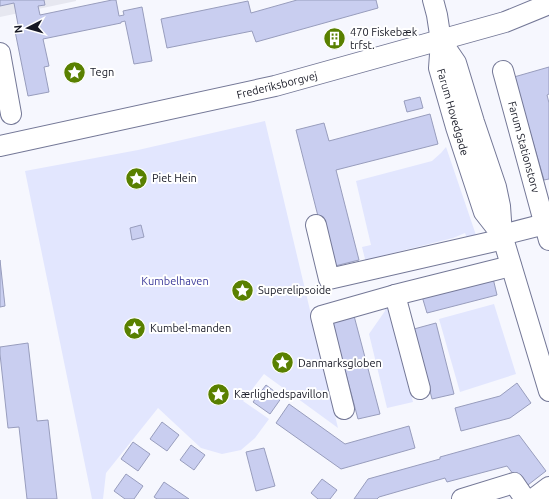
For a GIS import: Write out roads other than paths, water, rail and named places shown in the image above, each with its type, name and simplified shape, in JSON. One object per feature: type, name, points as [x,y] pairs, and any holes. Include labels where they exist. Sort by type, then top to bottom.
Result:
[{"type":"street","points":[[433,0],[442,41]]},
{"type":"street","name":"Frederiksborgvej","points":[[0,146],[273,78],[336,70],[505,22],[549,4]]},
{"type":"street","name":"Farum Hovedgade","points":[[442,41],[456,63],[496,187],[500,206],[503,237],[549,391]]},
{"type":"street","points":[[1,65],[11,114]]},
{"type":"street","name":"Farum Stationstorv","points":[[503,71],[547,232],[503,237]]},
{"type":"street","points":[[316,225],[329,279],[503,237]]},
{"type":"street","points":[[344,409],[321,316],[395,295],[511,266]]},
{"type":"street","points":[[395,295],[420,389]]},
{"type":"street","points":[[462,499],[514,483],[525,499]]},
{"type":"street","points":[[533,499],[549,487]]},
{"type":"place","name":"470 Fiskebæk trfst.","points":[[335,38]]},
{"type":"place","name":"Tegn","points":[[74,72]]},
{"type":"place","name":"Piet Hein","points":[[137,178]]},
{"type":"place","name":"Superelipsoide","points":[[242,290]]},
{"type":"place","name":"Kumbel-manden","points":[[135,328]]},
{"type":"place","name":"Danmarksgloben","points":[[282,363]]},
{"type":"place","name":"Kærlighedspavillon","points":[[219,394]]},
{"type":"park label","name":"Kumbelhaven","points":[[175,281]]}]
